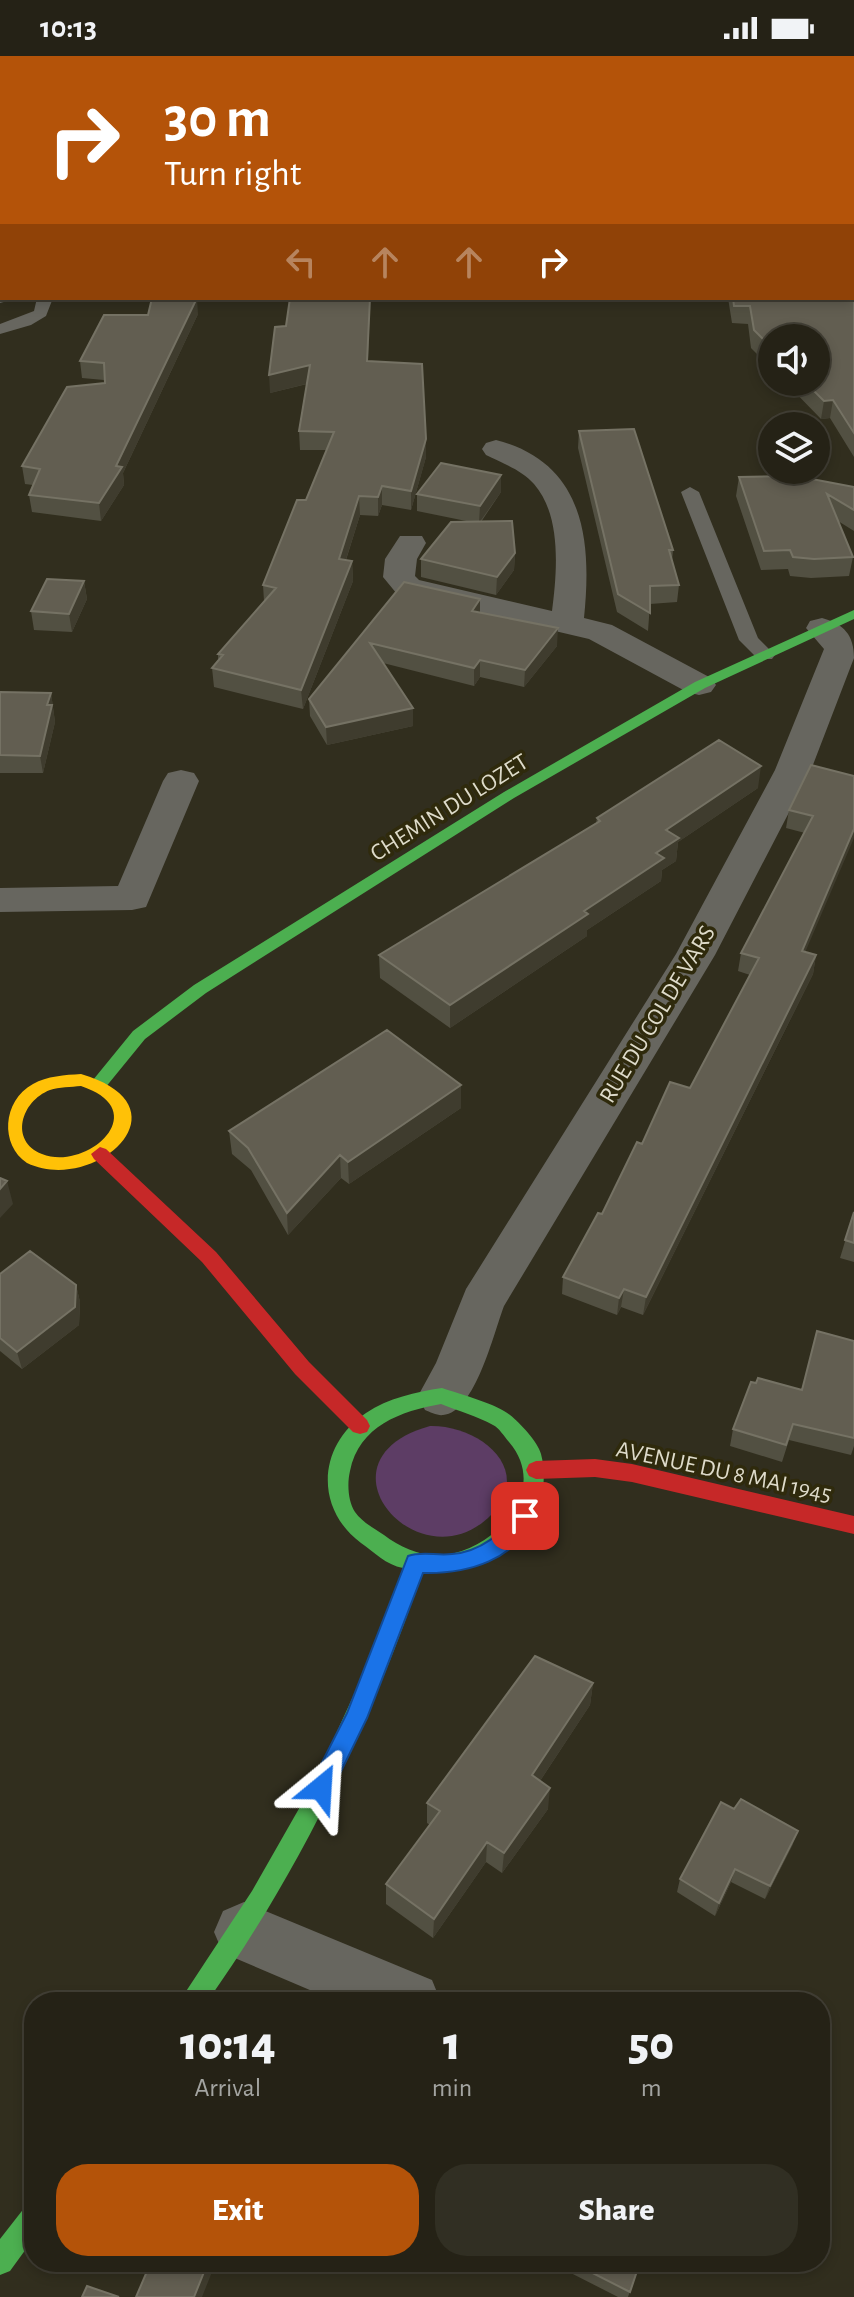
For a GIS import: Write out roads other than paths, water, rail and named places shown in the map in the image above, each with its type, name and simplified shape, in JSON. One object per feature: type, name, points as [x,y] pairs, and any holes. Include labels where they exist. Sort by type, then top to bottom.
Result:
[{"type":"street","points":[[496,449],[524,462],[544,477],[560,500],[572,560],[567,624]]},
{"type":"street","points":[[411,543],[401,559],[399,577],[408,587],[600,632],[699,685]]},
{"type":"street","name":"CHEMIN DU LOZET","points":[[99,1084],[139,1038],[212,983],[616,732],[699,685],[838,621]]},
{"type":"street","name":"RUE DU COL DE VARS","points":[[442,1396],[457,1376],[463,1348],[482,1302],[695,955],[793,770],[841,649],[834,636],[838,621]]},
{"type":"street","points":[[0,900],[132,898],[181,781]]},
{"type":"street","points":[[61,1081],[99,1084],[116,1094],[125,1109],[124,1125],[116,1141],[100,1154],[80,1163],[58,1165],[37,1162],[21,1153],[10,1140],[4,1126],[25,1097],[41,1087],[61,1081]]},
{"type":"street","points":[[100,1154],[209,1257],[302,1368],[360,1426]]},
{"type":"street","points":[[442,1396],[469,1400],[494,1411],[514,1427],[528,1447],[536,1470],[533,1502],[517,1530],[489,1552],[454,1564],[415,1563],[388,1554],[365,1538],[347,1518],[338,1494],[338,1470],[345,1446],[360,1426],[384,1409],[412,1398],[442,1396]]},
{"type":"street","name":"AVENUE DU 8 MAI 1945","points":[[536,1470],[595,1468],[632,1473],[854,1525]]},
{"type":"street","points":[[199,1992],[244,1932],[356,1718],[396,1621],[415,1563]]},
{"type":"street","points":[[244,1932],[386,1992]]},
{"type":"street","points":[[0,2261],[24,2229]]},
{"type":"lane","points":[[0,329],[26,322],[41,313],[44,300]]},
{"type":"lane","points":[[690,492],[749,640],[765,655]]}]
